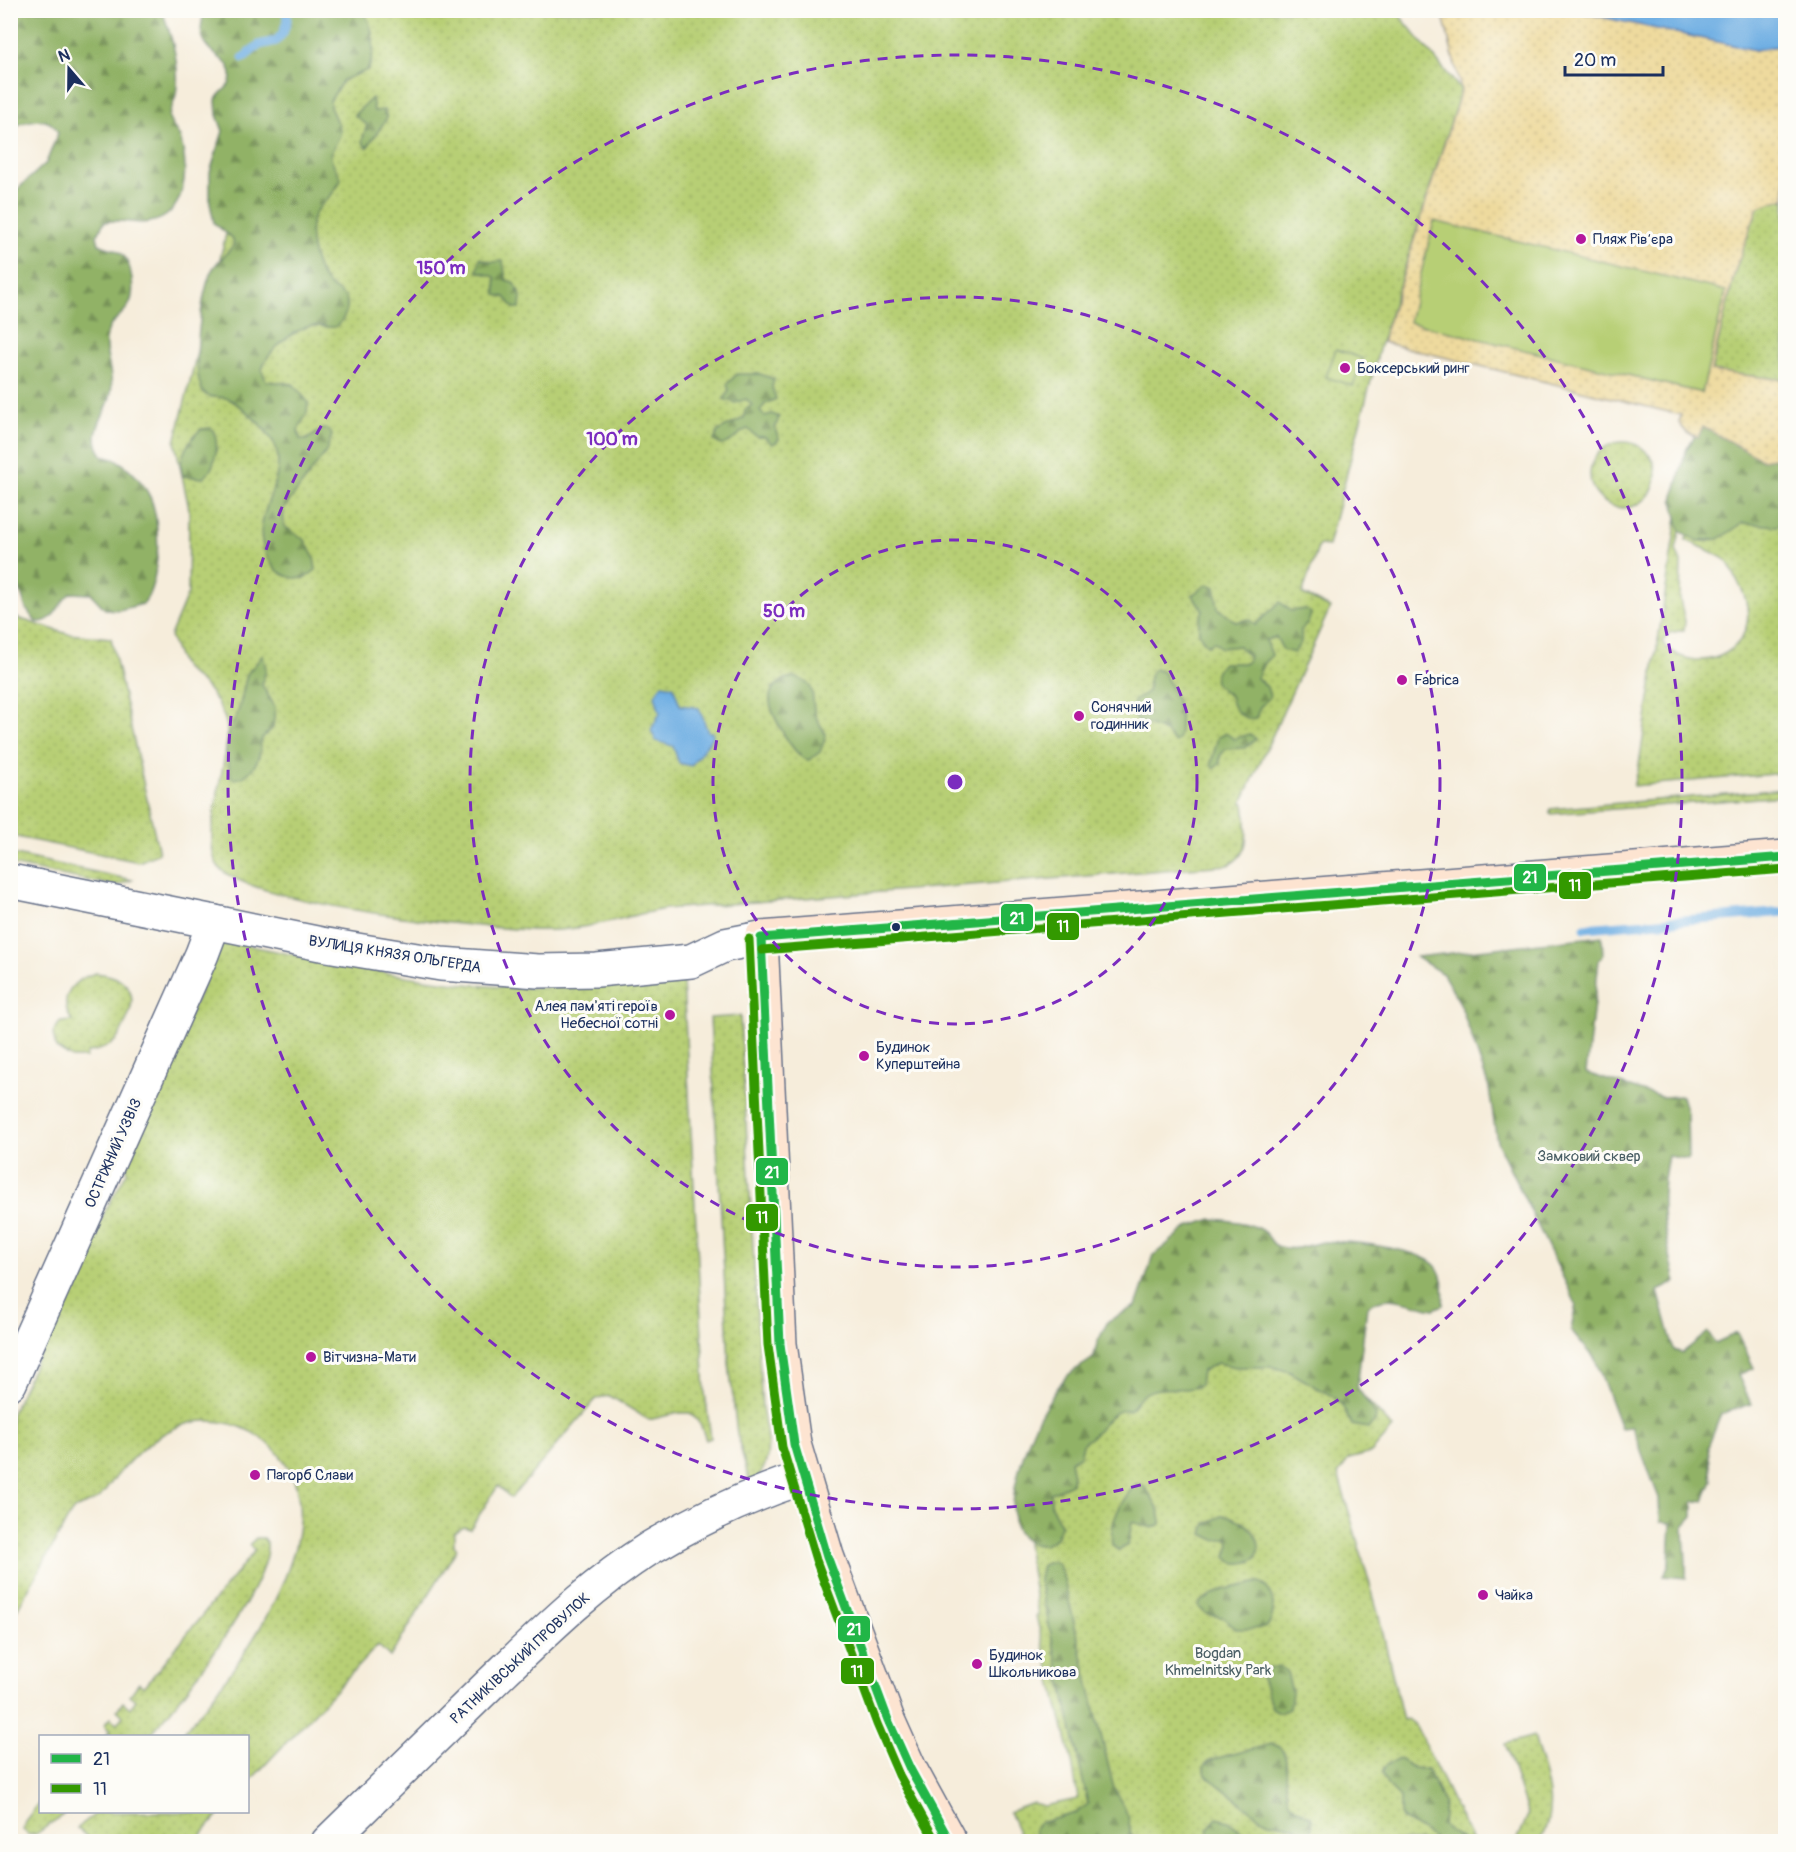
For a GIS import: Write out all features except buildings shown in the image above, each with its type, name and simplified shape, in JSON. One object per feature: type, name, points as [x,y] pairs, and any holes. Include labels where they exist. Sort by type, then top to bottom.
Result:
[{"type":"main road","name":"ВУЛИЦЯ КНЯЗЯ ОЛЬГЕРДА","points":[[761,938],[1785,857]]},
{"type":"main road","points":[[761,938],[780,1344],[790,1422],[802,1478],[827,1556],[888,1720],[910,1769],[950,1842]]},
{"type":"street","name":"ВУЛИЦЯ КНЯЗЯ ОЛЬГЕРДА","points":[[10,881],[321,944],[441,964],[538,971],[597,970],[691,961],[725,945],[761,938]]},
{"type":"street","name":"ОСТРІЖНИЙ УЗВІЗ","points":[[10,1383],[202,954],[214,922]]},
{"type":"street","name":"РАТНИКІВСЬКИЙ ПРОВУЛОК","points":[[328,1842],[545,1632],[591,1592],[669,1538],[746,1500],[802,1478]]},
{"type":"green space","points":[[11,10],[162,11],[172,41],[177,73],[175,97],[169,117],[180,138],[185,165],[182,190],[171,211],[162,218],[150,222],[104,222],[97,236],[99,244],[119,251],[125,257],[130,270],[132,293],[129,305],[111,325],[107,334],[106,348],[112,386],[96,440],[103,456],[114,459],[130,470],[145,488],[153,504],[158,550],[149,594],[143,604],[119,610],[105,609],[91,594],[71,593],[52,616],[36,622],[26,609],[11,563],[10,196],[46,163],[58,133],[49,123],[37,120],[11,128]]},
{"type":"green space","points":[[205,11],[362,11],[372,31],[373,48],[368,70],[343,80],[330,101],[330,107],[340,129],[331,159],[341,179],[337,188],[316,212],[311,229],[312,249],[318,268],[327,283],[346,298],[345,314],[335,327],[311,326],[296,332],[275,349],[262,370],[266,381],[293,384],[308,402],[307,413],[298,430],[300,439],[306,440],[323,429],[329,430],[332,435],[326,452],[283,510],[284,526],[305,540],[314,558],[316,570],[305,578],[291,577],[279,572],[264,550],[261,536],[262,522],[278,467],[275,445],[258,422],[242,408],[226,398],[206,395],[200,383],[198,334],[207,283],[213,268],[234,244],[233,239],[214,223],[210,203],[210,172],[223,131],[217,115],[216,100],[229,84],[231,72],[227,65],[207,47],[203,39],[201,27]]},
{"type":"green space","points":[[270,11],[1396,11],[1461,90],[1380,346],[1328,546],[1319,545],[1302,594],[1330,608],[1242,803],[1244,803],[1247,838],[1242,853],[1236,860],[1228,865],[665,909],[585,927],[558,930],[486,927],[379,914],[324,904],[275,893],[238,880],[218,866],[213,854],[213,819],[227,742],[227,727],[222,712],[209,691],[181,663],[170,636],[188,593],[189,509],[175,442],[252,128]]},
{"type":"green space","points":[[372,98],[374,111],[384,110],[387,118],[367,148],[362,141],[367,125],[354,115]]},
{"type":"green space","points":[[1785,198],[1785,380],[1711,372],[1735,271],[1758,207]]},
{"type":"green space","points":[[1434,221],[1726,291],[1702,393],[1409,322]]},
{"type":"green space","points":[[480,258],[491,262],[503,261],[506,280],[513,282],[521,296],[520,308],[514,308],[505,297],[496,295],[495,277],[477,271]]},
{"type":"green space","name":"Боксерський ринг","points":[[1336,349],[1363,359],[1353,386],[1326,377]]},
{"type":"green space","points":[[737,374],[760,374],[774,379],[772,387],[776,399],[765,404],[760,411],[764,416],[772,414],[779,417],[775,429],[779,439],[777,442],[772,444],[765,437],[757,437],[748,429],[727,443],[721,445],[714,441],[718,431],[744,418],[745,410],[752,405],[746,399],[735,403],[724,399],[729,391],[727,384]]},
{"type":"green space","points":[[1704,422],[1785,436],[1785,523],[1777,526],[1743,523],[1719,539],[1698,541],[1680,531],[1673,500],[1686,450]]},
{"type":"green space","points":[[211,428],[216,439],[216,454],[211,468],[203,478],[183,476],[181,463],[188,444],[201,429]]},
{"type":"green space","points":[[1616,442],[1630,442],[1642,447],[1651,456],[1656,475],[1654,488],[1647,499],[1630,508],[1616,508],[1604,503],[1595,494],[1590,482],[1590,468],[1595,456],[1604,447]]},
{"type":"green space","points":[[1677,517],[1680,531],[1676,550],[1681,562],[1680,600],[1685,621],[1684,630],[1669,633],[1662,642],[1677,654],[1693,660],[1711,659],[1727,652],[1739,641],[1747,625],[1747,605],[1726,561],[1686,540],[1687,535],[1706,541],[1713,540],[1743,523],[1774,525],[1785,523],[1785,773],[1633,786],[1638,771]]},
{"type":"green space","points":[[1208,584],[1215,587],[1218,608],[1236,622],[1249,619],[1255,625],[1280,602],[1291,611],[1305,609],[1311,613],[1308,623],[1301,630],[1301,642],[1294,653],[1283,650],[1276,637],[1266,640],[1272,655],[1264,663],[1257,678],[1267,687],[1270,697],[1260,707],[1256,718],[1246,718],[1238,713],[1230,696],[1215,682],[1214,678],[1223,663],[1246,663],[1249,657],[1239,646],[1221,648],[1214,642],[1207,645],[1201,637],[1199,624],[1203,610],[1192,595]]},
{"type":"green space","points":[[11,616],[68,634],[111,638],[159,853],[139,862],[11,836]]},
{"type":"green space","points":[[263,655],[266,669],[262,685],[275,707],[273,727],[261,739],[259,756],[252,769],[245,776],[231,778],[226,750],[228,736],[239,709],[247,674]]},
{"type":"green space","points":[[1155,669],[1163,672],[1178,704],[1180,731],[1178,740],[1174,742],[1166,732],[1138,721],[1131,711],[1135,700],[1147,692],[1151,672]]},
{"type":"green space","points":[[793,677],[807,683],[810,687],[815,714],[826,736],[820,752],[809,760],[803,758],[791,745],[771,708],[770,696],[773,688],[785,679]]},
{"type":"green space","points":[[1226,733],[1234,739],[1250,734],[1256,739],[1245,748],[1226,749],[1220,756],[1220,764],[1213,768],[1211,763],[1218,737]]},
{"type":"green space","points":[[1785,789],[1785,796],[1550,814],[1550,809]]},
{"type":"green space","points":[[11,854],[132,880],[115,886],[11,865]]},
{"type":"green space","name":"Замковий сквер","points":[[1602,936],[1603,956],[1599,960],[1586,1073],[1661,1097],[1682,1096],[1687,1113],[1688,1159],[1668,1156],[1663,1190],[1664,1220],[1676,1282],[1658,1291],[1674,1350],[1682,1353],[1708,1332],[1715,1343],[1737,1333],[1754,1368],[1738,1375],[1751,1404],[1721,1414],[1708,1447],[1712,1481],[1704,1500],[1693,1502],[1693,1516],[1684,1526],[1686,1578],[1664,1576],[1669,1563],[1671,1523],[1660,1522],[1659,1498],[1632,1427],[1621,1428],[1595,1359],[1571,1330],[1576,1304],[1497,1142],[1489,1088],[1460,1003],[1443,974],[1416,957]]},
{"type":"green space","points":[[223,940],[368,970],[484,986],[570,988],[683,981],[705,1393],[711,1438],[706,1440],[700,1423],[690,1413],[677,1413],[649,1420],[610,1396],[597,1398],[511,1498],[498,1486],[470,1529],[464,1527],[454,1533],[454,1545],[457,1549],[390,1657],[378,1645],[249,1782],[249,1735],[181,1735],[230,1673],[257,1633],[279,1591],[295,1548],[299,1506],[289,1469],[261,1438],[241,1427],[208,1421],[185,1424],[166,1432],[150,1443],[129,1462],[99,1498],[77,1508],[72,1513],[11,1620],[11,1415],[106,1209],[127,1172],[125,1160]]},
{"type":"green space","points":[[96,973],[115,977],[127,986],[131,992],[131,1009],[121,1033],[113,1043],[87,1053],[86,1058],[72,1058],[56,1048],[53,1033],[60,1022],[72,1021],[68,1013],[66,998],[73,985]]},
{"type":"green space","points":[[740,1016],[762,1407],[768,1449],[764,1468],[750,1484],[737,1434],[729,1363],[710,1018]]},
{"type":"green space","points":[[1212,1219],[1253,1226],[1264,1232],[1275,1245],[1280,1247],[1298,1248],[1325,1242],[1351,1243],[1386,1247],[1419,1256],[1431,1262],[1440,1273],[1443,1305],[1434,1309],[1391,1299],[1375,1302],[1367,1307],[1357,1387],[1376,1415],[1375,1422],[1368,1428],[1352,1425],[1342,1405],[1332,1396],[1290,1372],[1273,1367],[1236,1367],[1217,1363],[1202,1371],[1200,1385],[1188,1389],[1166,1388],[1150,1391],[1139,1398],[1129,1410],[1121,1410],[1110,1417],[1096,1433],[1084,1442],[1080,1456],[1070,1461],[1073,1476],[1071,1484],[1051,1493],[1051,1506],[1061,1525],[1056,1538],[1045,1545],[1027,1541],[1017,1531],[1013,1514],[1014,1495],[1024,1453],[1040,1416],[1066,1378],[1094,1357],[1097,1343],[1108,1321],[1136,1306],[1154,1255],[1188,1227]]},
{"type":"green space","name":"Bogdan Khmelnitsky Park","points":[[1188,1351],[1347,1379],[1393,1428],[1371,1453],[1349,1459],[1338,1474],[1378,1612],[1403,1720],[1407,1719],[1416,1726],[1472,1841],[1022,1841],[1009,1812],[1033,1803],[1044,1806],[1078,1799],[1072,1762],[1036,1616],[1038,1615],[1027,1544],[1027,1520],[1038,1465]]},
{"type":"green space","points":[[1136,1484],[1143,1485],[1153,1498],[1158,1508],[1161,1524],[1152,1528],[1132,1522],[1128,1545],[1118,1550],[1112,1545],[1114,1520],[1121,1505]]},
{"type":"green space","points":[[1222,1516],[1238,1519],[1251,1529],[1259,1543],[1255,1559],[1243,1563],[1232,1562],[1226,1557],[1230,1544],[1228,1538],[1215,1540],[1203,1534],[1206,1523]]},
{"type":"green space","points":[[256,1538],[263,1538],[267,1543],[264,1562],[254,1587],[239,1614],[200,1672],[150,1735],[107,1735],[110,1731],[104,1725],[110,1718],[117,1723],[123,1716],[117,1710],[123,1702],[130,1708],[136,1700],[130,1695],[139,1683],[144,1687],[255,1550],[249,1545]]},
{"type":"green space","points":[[1053,1561],[1059,1566],[1063,1576],[1113,1785],[1128,1816],[1131,1835],[1139,1841],[1037,1842],[1034,1830],[1039,1823],[1076,1813],[1088,1804],[1039,1579],[1042,1565]]},
{"type":"green space","points":[[1259,1582],[1269,1590],[1273,1604],[1272,1617],[1265,1628],[1236,1629],[1225,1618],[1206,1614],[1199,1607],[1200,1602],[1223,1590]]},
{"type":"green space","points":[[1278,1666],[1287,1672],[1292,1692],[1290,1708],[1279,1712],[1272,1708],[1262,1678],[1264,1671]]},
{"type":"green space","points":[[1534,1736],[1546,1776],[1550,1801],[1549,1814],[1540,1841],[1517,1841],[1528,1815],[1505,1744]]},
{"type":"green space","points":[[1272,1744],[1284,1753],[1289,1801],[1297,1809],[1313,1818],[1310,1841],[1298,1841],[1296,1827],[1269,1822],[1259,1817],[1206,1775],[1204,1766],[1210,1760]]},
{"type":"green space","points":[[1399,1759],[1414,1768],[1427,1770],[1444,1803],[1442,1826],[1464,1841],[1438,1841],[1403,1819],[1400,1815],[1400,1798],[1387,1785],[1382,1773],[1386,1765]]},
{"type":"green space","points":[[39,1803],[39,1813],[66,1813],[36,1834],[29,1835],[23,1830],[25,1821]]},
{"type":"green space","points":[[97,1813],[220,1813],[196,1841],[92,1841],[77,1828]]},
{"type":"green space","points":[[1217,1818],[1229,1821],[1252,1841],[1210,1841],[1208,1828]]},
{"type":"sand","name":"Пляж Рівʼєра","points":[[1442,11],[1574,11],[1755,50],[1785,45],[1785,198],[1758,207],[1735,271],[1711,371],[1785,380],[1785,456],[1763,460],[1703,427],[1698,437],[1687,433],[1679,423],[1681,415],[1382,342],[1461,90]]},
{"type":"water","points":[[1574,11],[1785,11],[1785,45],[1755,50]]},
{"type":"water","points":[[662,684],[673,686],[680,705],[699,708],[708,732],[712,732],[713,736],[691,766],[679,763],[673,746],[656,741],[651,730],[660,713],[655,695]]},
{"type":"waterway","points":[[243,58],[259,45],[276,41],[283,33],[287,21],[287,10]]},
{"type":"waterway","points":[[1585,928],[1786,912]]},
{"type":"transit line","name":"21","points":[[761,938],[1786,857]]},
{"type":"transit line","name":"11","points":[[762,950],[1786,869]]},
{"type":"transit line","name":"21","points":[[761,938],[780,1344],[794,1444],[827,1556],[888,1720],[910,1769],[950,1842]]},
{"type":"transit line","name":"11","points":[[749,939],[768,1345],[782,1447],[816,1560],[877,1724],[899,1775],[936,1842]]},
{"type":"place","name":"Пляж Рівʼєра","points":[[1581,239]]},
{"type":"place","name":"Боксерський ринг","points":[[1345,368]]},
{"type":"place","name":"Fabrica","points":[[1402,680]]},
{"type":"place","name":"Сонячний годинник","points":[[1079,716]]},
{"type":"place","name":"Алея пам'яті героїв Небесної сотні","points":[[670,1015]]},
{"type":"place","name":"Будинок Куперштейна","points":[[864,1056]]},
{"type":"place","name":"Вітчизна-Мати","points":[[311,1357]]},
{"type":"place","name":"Пагорб Слави","points":[[255,1475]]},
{"type":"place","name":"Чайка","points":[[1483,1595]]},
{"type":"place","name":"Будинок Школьникова","points":[[977,1664]]}]
